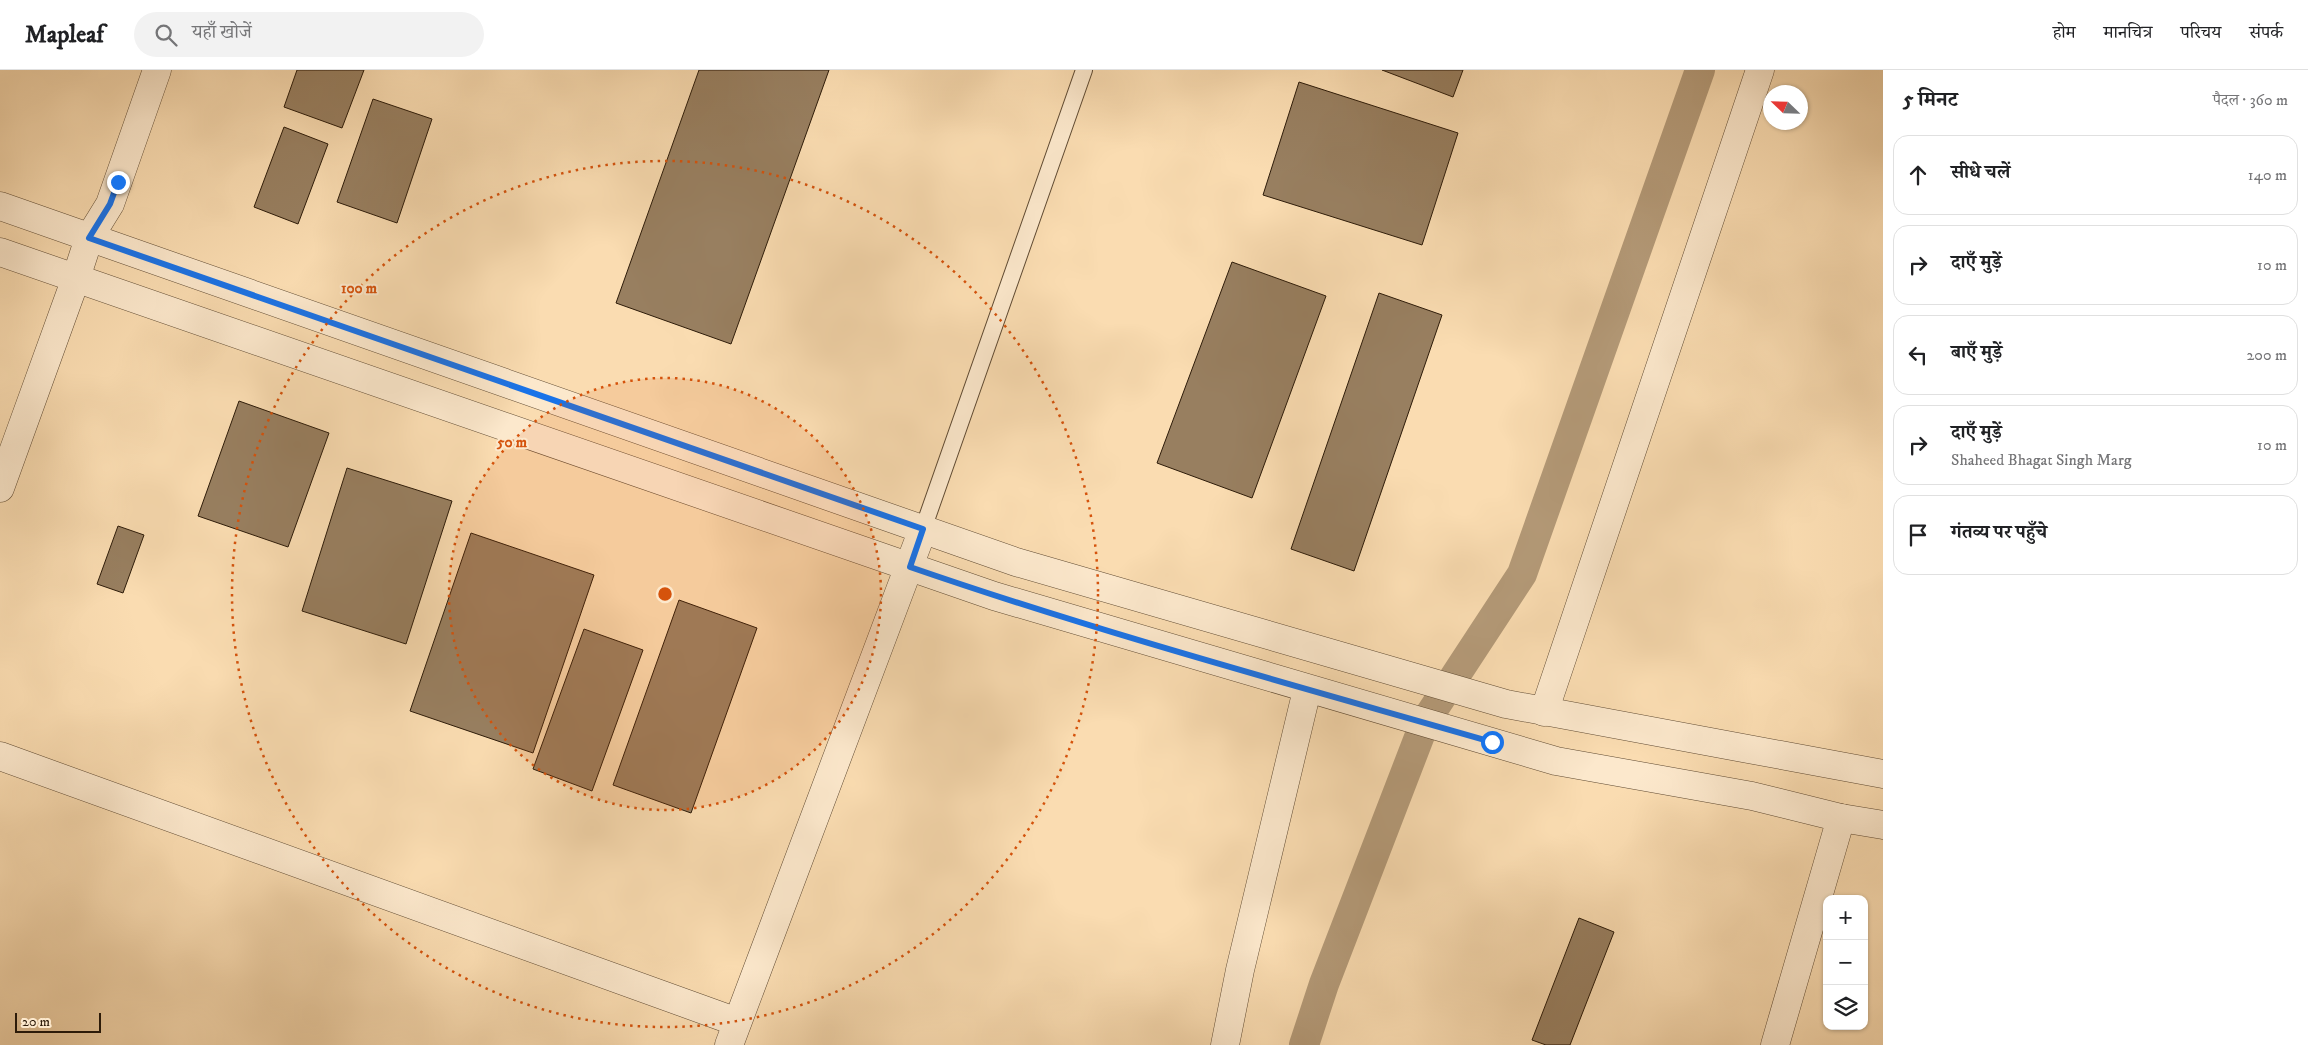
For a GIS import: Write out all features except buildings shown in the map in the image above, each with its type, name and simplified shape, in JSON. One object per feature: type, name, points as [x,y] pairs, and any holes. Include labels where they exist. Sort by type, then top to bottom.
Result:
[{"type":"street","points":[[0,488],[89,238],[110,204],[157,70]]},
{"type":"street","points":[[1544,712],[1760,70]]},
{"type":"street","points":[[0,206],[1016,562],[1506,704],[1883,774]]},
{"type":"street","points":[[0,252],[994,596],[1307,690],[1556,761],[1752,796],[1841,818],[1883,825]]},
{"type":"street","points":[[0,756],[733,1034],[923,529]]},
{"type":"street","points":[[1225,1045],[1240,970],[1307,690]]},
{"type":"street","points":[[1775,1045],[1841,818]]},
{"type":"lane","points":[[923,529],[1084,70]]},
{"type":"waterway","points":[[1304,1045],[1324,984],[1425,722],[1522,574],[1700,70]]},
{"type":"route","points":[[118,182],[110,204],[89,238],[923,529],[910,567],[994,596],[1307,690],[1492,742]]}]
